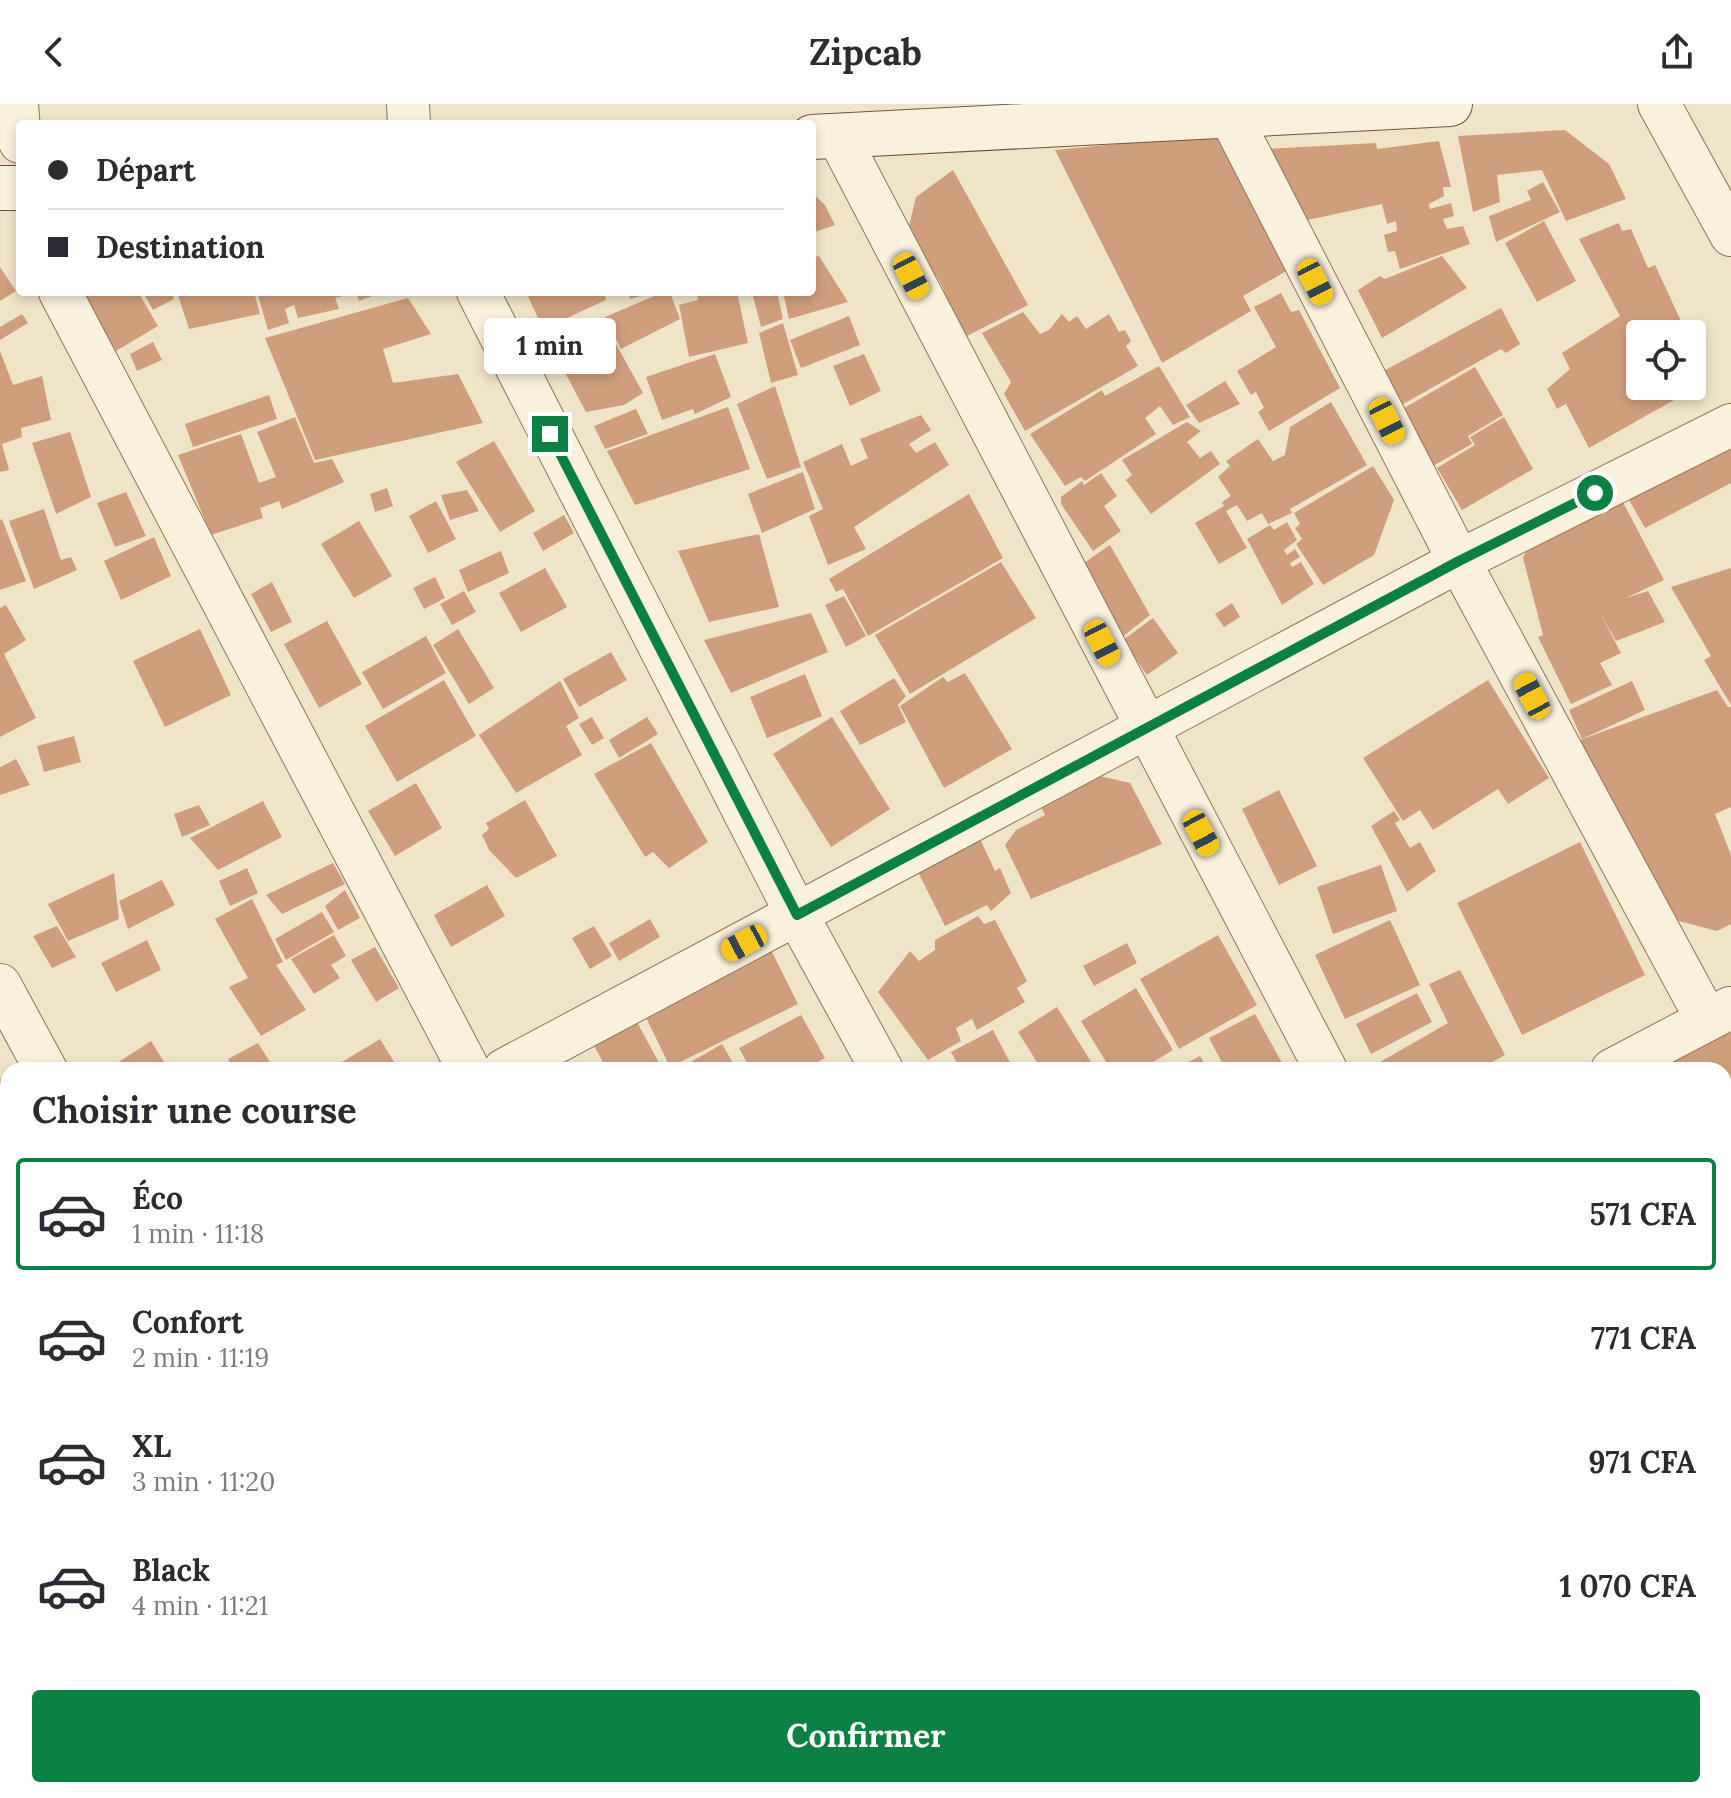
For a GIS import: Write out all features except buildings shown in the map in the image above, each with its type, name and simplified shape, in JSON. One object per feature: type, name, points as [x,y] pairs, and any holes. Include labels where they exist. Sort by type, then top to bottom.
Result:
[{"type":"street","points":[[1322,1062],[1146,727],[825,136],[1450,104]]},
{"type":"street","points":[[1659,104],[1731,235]]},
{"type":"street","points":[[1229,114],[1459,561],[1719,1013],[1627,1062]]},
{"type":"street","points":[[62,296],[465,1062]]},
{"type":"street","points":[[480,296],[797,915],[878,1062]]},
{"type":"street","points":[[519,1062],[1459,561],[1731,425]]},
{"type":"street","points":[[0,985],[42,1062]]},
{"type":"route","points":[[550,434],[797,915],[1459,561],[1595,493]]}]
